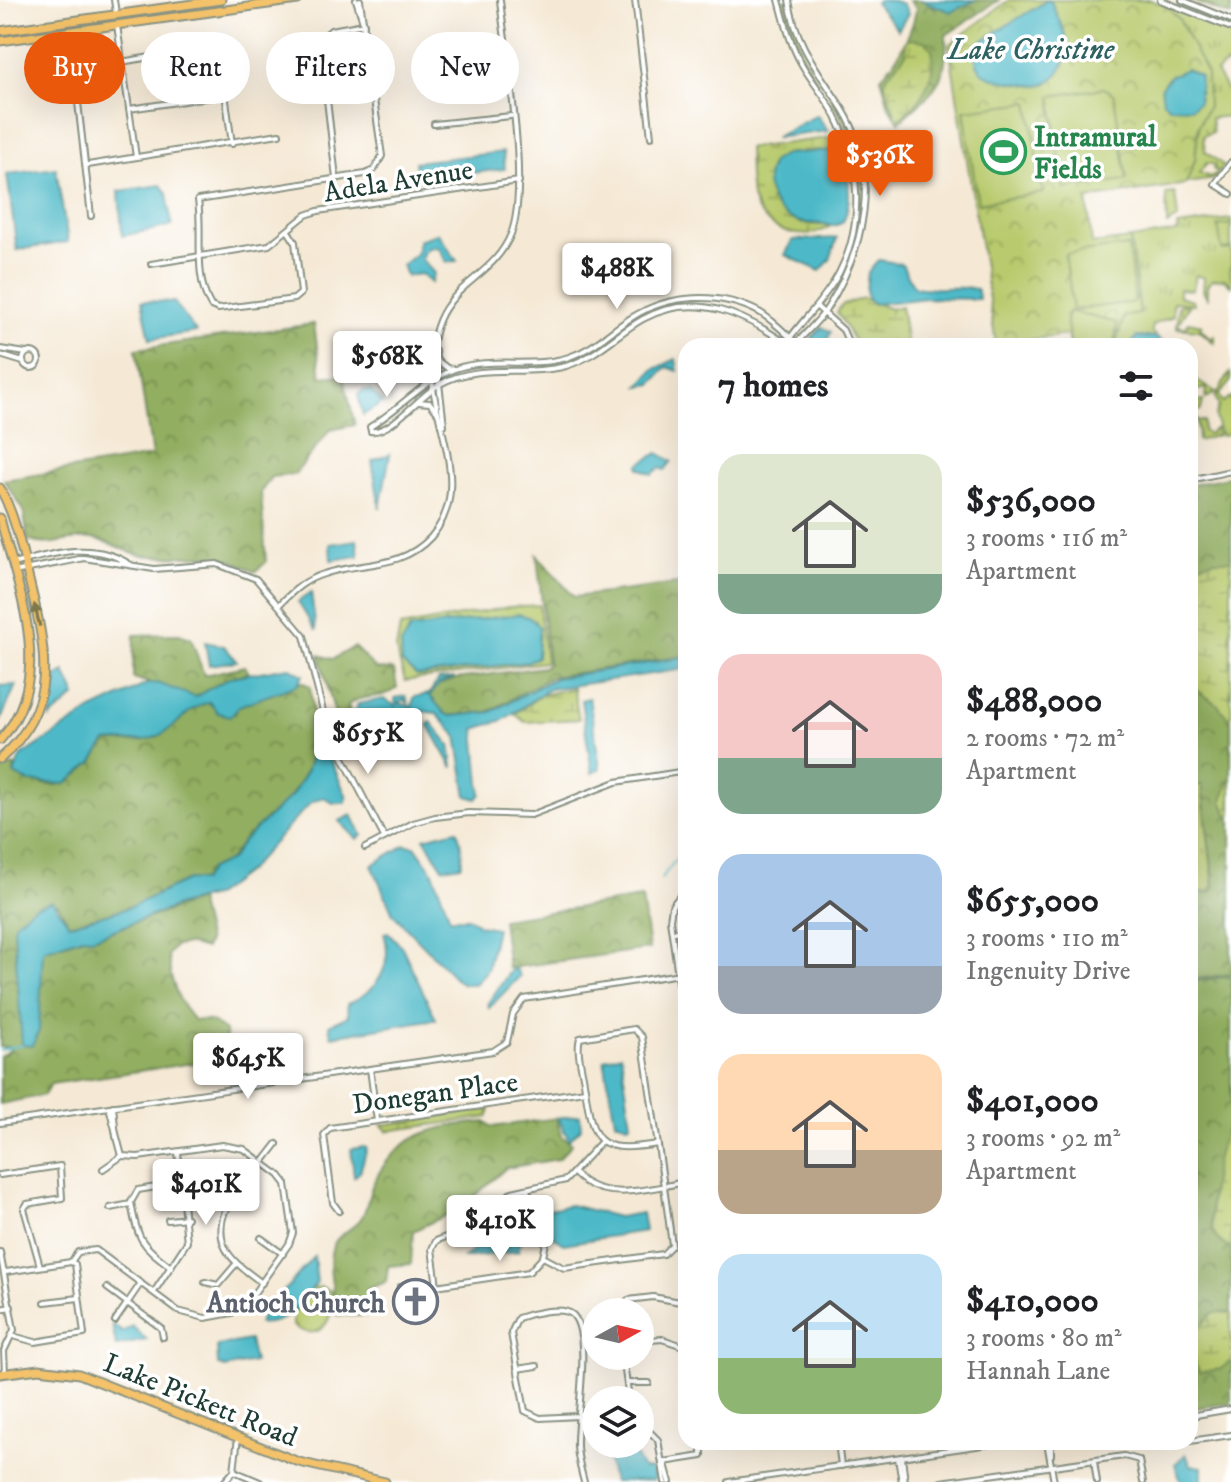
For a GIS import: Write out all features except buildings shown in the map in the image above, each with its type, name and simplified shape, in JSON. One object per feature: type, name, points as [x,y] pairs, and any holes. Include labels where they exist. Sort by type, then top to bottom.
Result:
[{"type":"main road","points":[[0,31],[221,0]]},
{"type":"main road","points":[[0,41],[298,0]]},
{"type":"main road","points":[[117,23],[129,12]]},
{"type":"main road","points":[[106,25],[116,14]]},
{"type":"main road","points":[[0,488],[14,515],[45,664],[34,715],[16,743],[0,759]]},
{"type":"main road","points":[[0,518],[32,665],[24,704],[0,740]]},
{"type":"main road","name":"Lake Pickett Road","points":[[2,1373],[39,1369],[79,1374],[305,1463],[385,1482]]},
{"type":"street","points":[[114,0],[116,14]]},
{"type":"street","points":[[288,231],[295,242],[301,293],[294,299],[218,309],[211,306],[207,300],[200,256],[203,228],[198,200],[374,170],[382,156],[358,0]]},
{"type":"street","points":[[500,0],[503,32]]},
{"type":"street","points":[[635,0],[651,137]]},
{"type":"street","points":[[437,360],[447,368],[456,369],[511,361],[552,361],[593,346],[650,309],[693,298],[713,299],[757,311],[790,338],[817,307],[848,254],[854,225],[856,182],[847,141],[834,113],[800,62],[779,0]]},
{"type":"street","points":[[789,0],[801,44],[813,69],[849,120],[864,175],[864,221],[859,244],[825,312],[797,338]]},
{"type":"street","points":[[1160,0],[1231,28]]},
{"type":"street","points":[[1182,0],[1231,20]]},
{"type":"street","points":[[117,23],[118,32]]},
{"type":"street","points":[[336,178],[320,39],[331,30],[364,24]]},
{"type":"street","points":[[125,82],[136,157]]},
{"type":"street","points":[[81,104],[91,216]]},
{"type":"street","points":[[129,109],[163,104]]},
{"type":"street","points":[[226,104],[232,144]]},
{"type":"street","points":[[444,431],[433,380],[436,329],[449,301],[509,238],[517,212],[519,181],[511,104]]},
{"type":"street","points":[[434,124],[512,115]]},
{"type":"street","points":[[88,165],[279,134]]},
{"type":"street","points":[[1231,162],[1215,184],[1231,194]]},
{"type":"street","name":"Adela Avenue","points":[[151,264],[269,245],[306,215],[318,211],[519,181]]},
{"type":"street","points":[[456,369],[433,380],[370,427],[371,431],[390,425],[441,384],[483,371],[553,369],[598,352],[653,315],[693,305],[711,307],[758,323],[780,338]]},
{"type":"street","points":[[817,307],[843,330],[846,338]]},
{"type":"street","points":[[650,309],[653,315]]},
{"type":"street","points":[[280,604],[327,573],[396,561],[429,539],[441,525],[449,500],[450,474],[434,346]]},
{"type":"street","points":[[593,346],[598,352]]},
{"type":"street","points":[[0,349],[36,353],[38,364],[31,368],[23,362],[0,355]]},
{"type":"street","points":[[23,362],[26,353]]},
{"type":"street","points":[[552,361],[553,369]]},
{"type":"street","points":[[416,403],[430,403],[438,414]]},
{"type":"street","points":[[1198,478],[1231,471]]},
{"type":"street","points":[[12,568],[82,549],[112,555],[133,567]]},
{"type":"street","points":[[12,568],[84,558],[160,569],[202,563],[225,565],[248,574],[280,604],[307,643],[327,727],[384,837]]},
{"type":"street","points":[[270,593],[280,596],[291,594]]},
{"type":"street","points":[[289,615],[287,603],[291,594]]},
{"type":"street","points":[[32,665],[45,664]]},
{"type":"street","points":[[365,848],[435,817],[469,813],[519,817],[545,813],[616,782],[678,772]]},
{"type":"street","points":[[0,1123],[500,1049],[510,1034],[518,1004],[533,995],[678,974],[672,906],[678,898]]},
{"type":"street","points":[[672,932],[678,932]]},
{"type":"street","points":[[543,1257],[564,1268],[670,1251],[664,1186],[658,1144],[639,1032],[634,1029],[580,1038],[592,1130],[602,1141],[620,1149],[658,1144]]},
{"type":"street","points":[[370,1069],[377,1121]]},
{"type":"street","name":"Donegan Place","points":[[339,1211],[333,1203],[324,1135],[330,1128],[585,1091]]},
{"type":"street","points":[[111,1107],[115,1139],[122,1156]]},
{"type":"street","points":[[437,1286],[433,1244],[474,1225],[512,1192],[566,1180],[575,1174],[602,1141]]},
{"type":"street","points":[[262,1283],[236,1264],[223,1248],[220,1224],[225,1211],[277,1144]]},
{"type":"street","points":[[6,1272],[71,1262],[78,1252],[96,1250],[188,1316],[205,1318],[239,1310],[283,1254],[293,1233],[288,1194],[279,1175],[233,1145],[122,1156],[103,1169]]},
{"type":"street","points":[[154,1292],[187,1242],[178,1152]]},
{"type":"street","points":[[0,1175],[60,1166],[62,1198],[27,1204],[24,1209],[40,1267]]},
{"type":"street","points":[[575,1174],[583,1182],[609,1192],[678,1183]]},
{"type":"street","points":[[171,1267],[141,1243],[131,1204],[138,1190],[224,1176],[244,1187],[255,1198]]},
{"type":"street","points":[[400,1287],[409,1290],[529,1272],[543,1257],[547,1238],[534,1218],[527,1189]]},
{"type":"street","points":[[110,1208],[131,1204]]},
{"type":"street","points":[[168,1220],[187,1218]]},
{"type":"street","points":[[261,1238],[283,1254]]},
{"type":"street","points":[[0,1252],[6,1272],[13,1336],[4,1351],[2,1373]]},
{"type":"street","points":[[13,1336],[35,1342],[84,1334],[75,1264],[71,1262]]},
{"type":"street","points":[[205,1282],[218,1285],[236,1264]]},
{"type":"street","points":[[115,1321],[141,1283]]},
{"type":"street","points":[[107,1288],[161,1328],[163,1337]]},
{"type":"street","points":[[45,1302],[79,1298]]},
{"type":"street","points":[[645,1298],[678,1298]]},
{"type":"street","points":[[0,1309],[11,1307]]},
{"type":"street","points":[[578,1416],[532,1416],[521,1402],[511,1333],[513,1324],[526,1315],[558,1311],[573,1315],[583,1365],[577,1448],[584,1482]]},
{"type":"street","points":[[654,1340],[678,1344]]},
{"type":"street","points":[[517,1369],[537,1366]]},
{"type":"street","points":[[625,1370],[627,1386]]},
{"type":"street","points":[[626,1383],[649,1383]]},
{"type":"street","points":[[1198,1415],[1231,1409]]},
{"type":"street","points":[[1198,1440],[1231,1435]]},
{"type":"street","points":[[654,1436],[658,1440],[668,1482]]},
{"type":"street","points":[[224,1482],[234,1471],[238,1437]]},
{"type":"street","points":[[664,1462],[702,1456],[702,1450]]},
{"type":"street","points":[[839,1450],[841,1466]]},
{"type":"street","points":[[729,1482],[952,1450]]},
{"type":"street","points":[[1050,1450],[1054,1482]]},
{"type":"street","points":[[941,1482],[1124,1456],[1139,1460],[1143,1482]]},
{"type":"street","points":[[900,1458],[903,1482]]},
{"type":"street","points":[[1094,1460],[1097,1482]]},
{"type":"street","points":[[234,1471],[260,1482]]},
{"type":"green space","points":[[782,0],[786,0],[803,55],[818,83],[801,59]]},
{"type":"green space","points":[[909,0],[999,0],[946,35],[941,77],[929,94],[899,122],[889,106],[881,77],[898,54],[912,26],[916,8]]},
{"type":"green space","points":[[1009,0],[1151,0],[1165,5],[1179,19],[1207,74],[1208,106],[1198,127],[1195,160],[1186,184],[1087,199],[1092,244],[1130,239],[1140,314],[1124,316],[1117,338],[1068,338],[1067,335],[995,338],[949,45]]},
{"type":"green space","points":[[1190,0],[1231,0],[1231,16]]},
{"type":"green space","points":[[1165,5],[1225,30],[1231,37],[1231,70],[1227,64],[1216,72],[1229,94],[1226,107],[1231,116],[1211,118],[1213,132],[1203,136],[1205,151],[1224,166],[1218,172],[1213,169],[1215,165],[1207,163],[1199,173],[1211,177],[1218,174],[1215,179],[1186,183],[1195,160],[1198,127],[1208,106]]},
{"type":"green space","points":[[905,41],[925,41],[932,49],[932,69],[920,98],[897,119],[885,83],[890,72],[906,54]]},
{"type":"green space","name":"Intramural Fields","points":[[1104,88],[1114,95],[1127,180],[1064,189],[1051,96]]},
{"type":"green space","points":[[834,99],[860,161],[863,194],[859,228],[856,162],[847,131],[831,101]]},
{"type":"green space","name":"Intramural Fields","points":[[1029,102],[1043,193],[978,203],[964,110]]},
{"type":"green space","points":[[835,137],[840,143],[835,146],[836,150],[785,154],[774,161],[800,223],[831,226],[819,232],[794,234],[771,225],[755,206],[751,193],[748,148]]},
{"type":"green space","points":[[1175,193],[1178,218],[1167,225],[1166,194]]},
{"type":"green space","points":[[1231,219],[1231,286],[1225,279],[1212,280],[1207,287],[1208,299],[1203,291],[1204,278],[1196,275],[1193,290],[1179,289],[1179,296],[1193,300],[1194,304],[1173,302],[1173,316],[1152,325],[1152,333],[1157,337],[1117,338],[1124,316],[1140,313],[1130,239],[1178,232],[1178,226]]},
{"type":"green space","points":[[1231,224],[1231,249],[1222,250],[1218,226]]},
{"type":"green space","points":[[1128,246],[1135,302],[1073,310],[1065,254]]},
{"type":"green space","points":[[863,298],[890,309],[901,306],[906,338],[852,338],[837,312],[842,305]]},
{"type":"green space","points":[[1186,304],[1189,306],[1177,325],[1178,306]]},
{"type":"green space","points":[[1069,311],[1117,323],[1115,338],[1070,338],[1066,319]]},
{"type":"green space","points":[[1188,322],[1202,325],[1200,328],[1211,339],[1215,335],[1214,343],[1199,330],[1177,328],[1177,325],[1186,328]]},
{"type":"green space","points":[[314,324],[321,377],[343,375],[355,425],[330,430],[295,474],[271,477],[261,492],[266,562],[255,572],[212,556],[142,555],[95,539],[45,544],[28,540],[23,509],[4,480],[152,456],[136,349]]},
{"type":"green space","points":[[1230,373],[1231,381],[1219,395],[1223,402],[1231,397],[1231,434],[1221,436],[1215,417],[1219,405],[1215,397]]},
{"type":"green space","points":[[1198,381],[1216,392],[1206,399],[1207,388],[1198,390]]},
{"type":"green space","points":[[1198,421],[1204,421],[1203,431],[1208,434],[1216,428],[1218,435],[1198,441]]},
{"type":"green space","points":[[1231,476],[1231,974],[1198,979],[1198,893],[1211,892],[1214,886],[1202,785],[1198,785],[1198,483]]},
{"type":"green space","points":[[537,555],[574,597],[678,584],[678,657],[551,677],[488,712],[447,716],[430,696],[435,686],[456,679],[544,667],[548,663]]},
{"type":"green space","points":[[1231,560],[1231,722],[1218,705],[1198,691],[1198,564]]},
{"type":"green space","points":[[539,605],[546,662],[405,681],[396,650],[400,627],[509,607]]},
{"type":"green space","points":[[179,634],[191,638],[204,675],[245,666],[249,673],[231,677],[195,697],[133,678],[134,635]]},
{"type":"green space","points":[[354,647],[376,669],[394,670],[397,688],[353,701],[348,705],[350,711],[337,722],[319,655],[333,659]]},
{"type":"green space","points":[[301,682],[310,686],[316,740],[308,770],[291,796],[242,842],[227,864],[214,867],[202,881],[188,880],[128,908],[69,924],[58,904],[14,928],[18,986],[40,962],[43,950],[83,937],[93,938],[198,900],[208,942],[205,949],[188,944],[175,946],[168,955],[171,973],[179,998],[194,1020],[211,1021],[225,1031],[228,1058],[51,1084],[44,1095],[0,1104],[0,1056],[9,1051],[9,1047],[0,1047],[0,768],[15,766],[14,774],[47,785],[63,783],[91,763],[106,742],[156,737],[195,708],[209,702],[235,714],[238,706]]},
{"type":"green space","points":[[573,688],[579,719],[525,722],[515,714],[541,695]]},
{"type":"green space","points":[[1231,777],[1231,823],[1222,801]]},
{"type":"green space","points":[[1202,784],[1214,886],[1211,892],[1198,893],[1198,785]]},
{"type":"green space","points":[[642,898],[649,949],[508,968],[502,919]]},
{"type":"green space","points":[[1231,976],[1231,1403],[1198,1408],[1198,981]]},
{"type":"green space","points":[[490,1109],[488,1117],[387,1131],[382,1125]]},
{"type":"green space","points":[[557,1118],[561,1136],[572,1144],[558,1159],[506,1168],[461,1208],[413,1231],[411,1264],[388,1266],[386,1282],[367,1289],[366,1316],[337,1315],[330,1268],[332,1249],[338,1238],[362,1217],[374,1182],[395,1153],[420,1135],[450,1126],[486,1122],[492,1127]]},
{"type":"green space","points":[[1231,1122],[1231,1248],[1214,1234],[1211,1206],[1217,1159]]},
{"type":"green space","points":[[321,1287],[331,1291],[332,1301],[329,1319],[324,1326],[311,1332],[293,1326],[293,1314],[312,1289]]},
{"type":"green space","points":[[1214,1312],[1231,1313],[1231,1360],[1221,1369],[1200,1372],[1198,1368],[1198,1330]]},
{"type":"water","points":[[877,0],[896,2],[906,9],[908,14],[898,30],[875,3]]},
{"type":"water","points":[[921,0],[976,0],[951,12]]},
{"type":"water","name":"Lake Christine","points":[[1048,0],[1052,3],[1068,46],[1065,61],[1056,76],[1037,86],[999,80],[984,74],[976,62],[978,43]]},
{"type":"water","points":[[1186,69],[1200,76],[1199,102],[1192,108],[1169,107],[1163,101],[1161,87],[1170,76]]},
{"type":"water","points":[[817,115],[828,131],[774,138]]},
{"type":"water","points":[[836,150],[845,165],[849,184],[844,220],[834,225],[806,223],[781,212],[770,197],[768,188],[767,179],[773,161],[785,154]]},
{"type":"water","points":[[503,152],[505,169],[417,180],[415,162]]},
{"type":"water","points":[[56,168],[68,242],[17,250],[7,174]]},
{"type":"water","points":[[161,185],[167,193],[172,226],[122,236],[119,191]]},
{"type":"water","points":[[438,233],[457,261],[446,262],[439,248],[430,247],[423,253],[422,260],[434,273],[431,283],[421,274],[406,276],[402,265],[416,254],[419,240]]},
{"type":"water","points":[[837,238],[830,260],[820,271],[785,255],[793,240]]},
{"type":"water","points":[[879,260],[902,264],[914,287],[977,289],[979,299],[926,298],[875,304],[868,300],[866,292],[868,272]]},
{"type":"water","points":[[142,301],[174,302],[196,332],[150,339]]},
{"type":"water","points":[[822,327],[831,332],[828,338],[812,337]]},
{"type":"water","points":[[414,348],[418,354],[417,380],[405,390],[389,387],[388,374],[393,362]]},
{"type":"water","points":[[676,359],[678,371],[667,367],[652,384],[639,386],[653,370]]},
{"type":"water","points":[[363,390],[370,390],[383,403],[363,415],[358,395]]},
{"type":"water","points":[[658,453],[672,461],[665,470],[660,468],[652,474],[639,468],[639,464]]},
{"type":"water","points":[[390,454],[380,508],[372,461]]},
{"type":"water","points":[[357,540],[359,556],[331,560],[330,544]]},
{"type":"water","points":[[311,592],[316,631],[298,602]]},
{"type":"water","points":[[519,614],[531,618],[539,627],[537,657],[527,662],[417,676],[402,663],[401,645],[410,629]]},
{"type":"water","points":[[205,642],[224,646],[237,661],[209,665]]},
{"type":"water","points":[[678,658],[678,670],[549,689],[503,720],[475,729],[481,794],[477,799],[467,796],[457,736],[436,713],[410,710],[360,719],[354,712],[358,704],[384,699],[396,706],[395,698],[406,696],[408,703],[404,700],[399,703],[412,707],[414,697],[429,694],[438,680],[455,678],[439,684],[430,696],[445,714],[491,712],[555,678]]},
{"type":"water","points":[[289,667],[303,675],[297,685],[239,706],[231,716],[218,713],[209,702],[195,708],[155,737],[106,742],[93,762],[66,784],[29,782],[14,774],[20,757],[92,710],[147,684],[157,683],[195,697],[231,677]]},
{"type":"water","points":[[65,672],[76,696],[50,718],[56,677]]},
{"type":"water","points":[[16,685],[0,722],[0,686]]},
{"type":"water","points":[[589,698],[600,768],[592,773],[581,700]]},
{"type":"water","points":[[431,722],[450,745],[453,768],[428,724]]},
{"type":"water","points":[[320,739],[320,751],[328,754],[347,797],[345,803],[333,803],[324,797],[311,802],[248,871],[216,895],[182,904],[93,938],[82,937],[43,950],[39,1031],[32,1046],[22,1045],[16,921],[34,907],[52,901],[69,924],[74,923],[128,908],[188,880],[202,881],[210,869],[232,859],[242,842],[291,796],[307,770],[316,740]]},
{"type":"water","points":[[352,815],[362,835],[357,839],[339,821]]},
{"type":"water","points":[[457,830],[462,865],[443,868],[424,838]]},
{"type":"water","points":[[405,845],[415,846],[433,872],[450,918],[470,918],[479,925],[496,928],[487,970],[475,984],[463,984],[457,980],[393,914],[372,865]]},
{"type":"water","points":[[388,932],[402,947],[436,1019],[331,1036],[329,1025],[348,1016],[347,1004],[375,985],[385,967],[387,945],[384,933]]},
{"type":"water","points":[[516,969],[520,976],[489,1008],[488,1003],[511,970]]},
{"type":"water","points":[[621,1054],[631,1123],[628,1125],[615,1121],[604,1059]]},
{"type":"water","points":[[580,1115],[581,1128],[569,1140],[558,1118]]},
{"type":"water","points":[[367,1148],[360,1172],[354,1177],[351,1149]]},
{"type":"water","points":[[570,1205],[618,1217],[642,1213],[645,1231],[564,1244],[554,1237],[541,1214],[542,1210]]},
{"type":"water","points":[[509,1226],[521,1241],[518,1251],[462,1258]]},
{"type":"water","points":[[314,1256],[317,1282],[305,1298],[286,1317],[259,1324],[261,1318]]},
{"type":"water","points":[[112,1324],[122,1332],[132,1326],[147,1340],[116,1346]]},
{"type":"water","points":[[249,1340],[254,1362],[224,1368],[218,1365],[217,1346]]},
{"type":"water","points":[[1186,1454],[1191,1465],[1202,1467],[1202,1482],[1181,1482],[1175,1464]]},
{"type":"water","points":[[607,1458],[636,1458],[643,1469],[653,1469],[654,1480],[613,1482]]},
{"type":"waterway","points":[[661,879],[678,857]]},
{"type":"waterway","points":[[0,1050],[22,1045]]},
{"type":"place","name":"Intramural Fields","points":[[1003,152]]},
{"type":"place","name":"Antioch Church","points":[[416,1302]]}]
